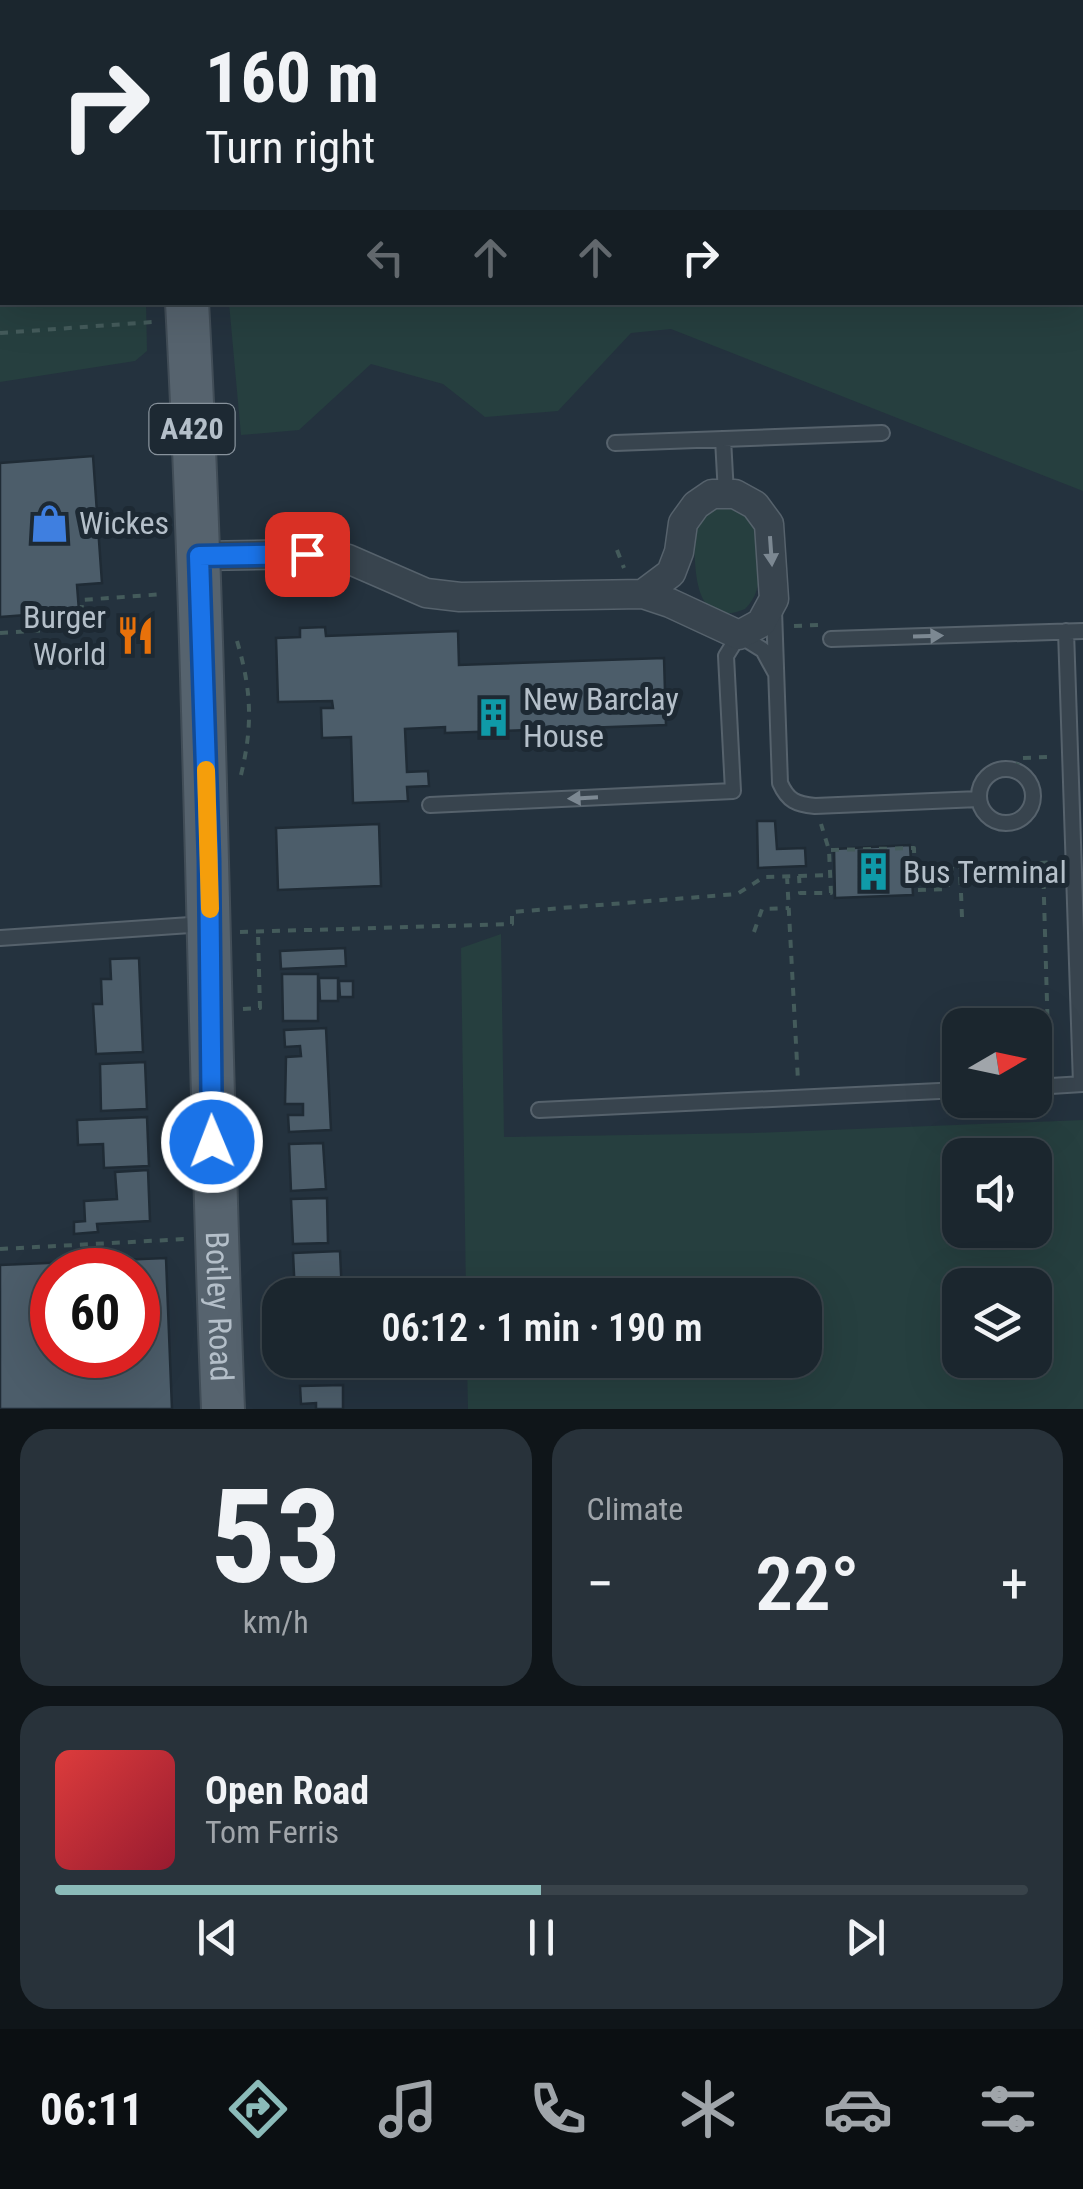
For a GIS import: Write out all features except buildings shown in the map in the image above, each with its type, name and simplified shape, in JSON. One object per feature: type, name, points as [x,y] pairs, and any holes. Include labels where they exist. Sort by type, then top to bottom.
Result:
[{"type":"main road","name":"Botley Road","points":[[188,310],[211,924],[209,1010],[223,1409]]},
{"type":"street","points":[[199,556],[307,554],[348,559],[426,593],[460,597],[643,594],[740,635],[761,623],[774,598],[769,524],[755,504],[734,494],[712,494],[696,505],[683,523],[679,552],[671,572],[643,594]]},
{"type":"lane","points":[[615,443],[882,433]]},
{"type":"lane","points":[[723,439],[726,494]]},
{"type":"lane","points":[[774,598],[780,783],[787,798],[816,806],[980,798]]},
{"type":"lane","points":[[1052,1086],[1082,1084],[1066,631]]},
{"type":"lane","points":[[831,639],[1083,631]]},
{"type":"lane","points":[[430,805],[733,791],[726,656],[740,635],[764,650],[775,672]]},
{"type":"lane","points":[[1006,768],[1029,780],[1034,795],[1023,817],[1008,823],[992,819],[980,798],[980,790],[990,774],[1006,768]]},
{"type":"lane","points":[[0,938],[211,924]]},
{"type":"lane","points":[[539,1110],[942,1091]]},
{"type":"path","points":[[0,334],[188,310]]},
{"type":"path","points":[[0,632],[82,628],[82,600],[169,594]]},
{"type":"path","points":[[1015,770],[1020,758],[1050,757]]},
{"type":"path","points":[[799,876],[800,893],[830,893],[829,850],[816,806]]},
{"type":"path","points":[[829,850],[914,848],[916,890],[948,889],[948,869]]},
{"type":"path","points":[[915,870],[1042,865],[1042,1008]]},
{"type":"path","points":[[960,869],[962,917]]},
{"type":"path","points":[[211,924],[238,932],[512,924],[512,912],[737,894],[764,877],[830,874]]},
{"type":"path","points":[[787,876],[798,1098]]},
{"type":"path","points":[[754,932],[762,909],[789,908]]},
{"type":"path","points":[[244,1009],[260,1008],[258,932]]},
{"type":"path","points":[[0,1249],[216,1237]]},
{"type":"green space","points":[[0,305],[146,305],[147,351],[135,361],[0,382]]},
{"type":"green space","points":[[229,305],[1083,305],[1083,491],[671,329],[631,333],[558,411],[485,417],[443,384],[371,364],[299,430],[241,435]]},
{"type":"green space","points":[[734,504],[755,523],[759,580],[745,609],[721,613],[712,610],[701,595],[694,534],[707,509]]},
{"type":"green space","points":[[501,934],[504,1137],[754,1133],[1083,1120],[1083,1409],[468,1409],[467,1378],[822,1378],[822,1278],[466,1278],[461,948]]},
{"type":"slow traffic","points":[[206,770],[210,909]]},
{"type":"place","name":"Wickes","points":[[49,523]]},
{"type":"place","name":"Burger World","points":[[136,635]]},
{"type":"place","name":"New Barclay House","points":[[493,717]]},
{"type":"place","name":"Bus Terminal","points":[[873,872]]},
{"type":"route","points":[[212,1142],[211,924],[199,556],[307,554]]}]
